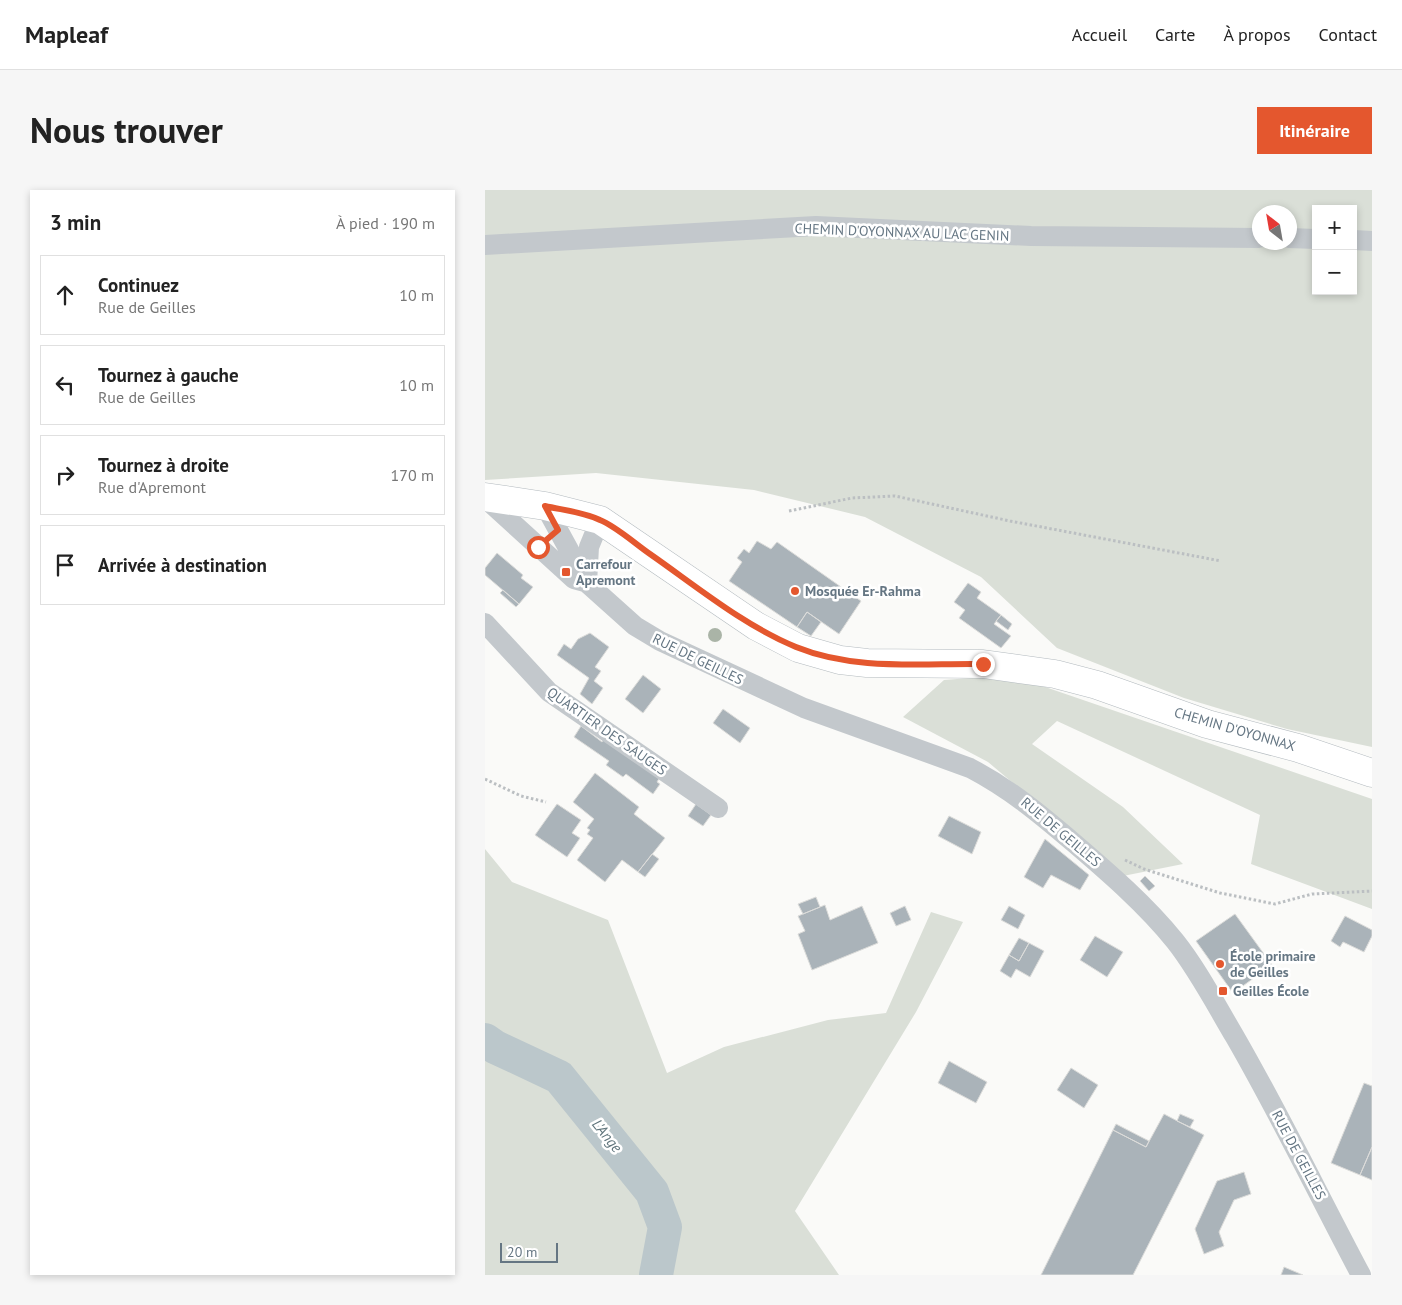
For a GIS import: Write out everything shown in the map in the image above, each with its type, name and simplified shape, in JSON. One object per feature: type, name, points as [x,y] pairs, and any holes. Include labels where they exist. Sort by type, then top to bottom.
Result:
[{"type":"street","name":"CHEMIN D'OYONNAX AU LAC GENIN","points":[[485,245],[816,226],[1031,236],[1252,238]]},
{"type":"street","points":[[1297,238],[1312,239]]},
{"type":"street","points":[[1357,240],[1372,241]]},
{"type":"street","name":"RUE DE GEILLES","points":[[485,498],[541,506],[558,530],[587,583],[635,626],[659,641],[701,662],[812,711],[949,760],[992,780],[1008,789],[1045,818],[1116,879],[1174,940],[1202,980],[1265,1090],[1361,1275]]},
{"type":"street","name":"RUE DE GEILLES","points":[[485,498],[574,579],[587,583]]},
{"type":"street","points":[[520,530],[541,506],[600,520],[589,547],[587,583]]},
{"type":"street","name":"CHEMIN D'OYONNAX","points":[[600,520],[741,617],[777,638],[818,655],[867,663],[1003,665],[1055,674],[1097,685],[1207,724],[1298,748],[1372,773]]},
{"type":"street","points":[[538,547],[558,530]]},
{"type":"street","name":"QUARTIER DES SAUGES","points":[[485,623],[549,692],[718,808]]},
{"type":"path","points":[[789,511],[852,498],[895,496],[1010,521],[1221,562]]},
{"type":"path","points":[[485,778],[521,796],[546,802]]},
{"type":"path","points":[[1120,857],[1144,870],[1220,893],[1275,904],[1312,894],[1372,891]]},
{"type":"shaded area","points":[[485,190],[1372,190],[1372,747],[1287,729],[1184,698],[1057,648],[981,577],[865,517],[754,490],[596,473],[485,480]]},
{"type":"shaded area","points":[[1010,675],[1372,799],[1372,909],[1251,864],[1260,815],[1057,721],[1032,744],[1123,807],[1183,864],[1123,876],[988,762],[903,717],[944,680]]},
{"type":"shaded area","points":[[485,849],[512,882],[608,920],[667,1073],[724,1047],[828,1020],[886,1013],[931,912],[963,922],[916,1012],[795,1211],[839,1275],[485,1275]]},
{"type":"building","name":"Mosquée Er-Rahma","points":[[757,541],[771,549],[777,542],[861,601],[839,634],[807,612],[797,627],[729,581],[742,562],[737,558],[744,549],[749,553]]},
{"type":"building","points":[[497,553],[523,575],[521,578],[533,587],[519,604],[485,575],[485,568]]},
{"type":"building","points":[[968,583],[981,592],[977,598],[1001,615],[994,624],[1011,636],[1001,648],[959,618],[965,610],[954,602]]},
{"type":"building","points":[[503,590],[519,604],[516,607],[500,593]]},
{"type":"building","points":[[807,612],[821,622],[811,636],[797,627]]},
{"type":"building","points":[[1001,615],[1012,624],[1008,630],[996,621]]},
{"type":"building","points":[[590,633],[609,647],[595,667],[601,671],[594,681],[603,688],[592,704],[580,694],[589,678],[557,655],[564,644],[571,649],[578,639]]},
{"type":"building","points":[[643,675],[661,689],[643,713],[625,699]]},
{"type":"building","points":[[723,709],[750,728],[740,743],[713,723]]},
{"type":"building","points":[[581,726],[602,742],[605,737],[660,777],[657,782],[660,784],[653,794],[626,774],[623,777],[606,765],[609,761],[574,737]]},
{"type":"building","points":[[595,773],[639,807],[634,814],[665,838],[638,872],[622,860],[605,882],[577,860],[593,838],[587,834],[590,830],[587,828],[594,819],[573,802]]},
{"type":"building","points":[[557,804],[581,820],[572,833],[580,838],[567,857],[535,835]]},
{"type":"building","points":[[696,804],[711,815],[703,826],[688,816]]},
{"type":"building","points":[[949,816],[981,832],[972,854],[938,836]]},
{"type":"building","points":[[1045,839],[1089,875],[1080,890],[1051,875],[1043,888],[1024,877]]},
{"type":"building","points":[[652,854],[659,859],[645,877],[638,872]]},
{"type":"building","points":[[1145,876],[1155,886],[1149,891],[1140,881]]},
{"type":"building","points":[[816,897],[820,907],[803,914],[798,904]]},
{"type":"building","points":[[825,905],[830,920],[862,906],[878,943],[812,970],[798,934],[805,931],[798,916]]},
{"type":"building","points":[[905,906],[911,920],[896,926],[890,913]]},
{"type":"building","points":[[1009,906],[1025,915],[1018,929],[1001,920]]},
{"type":"building","points":[[1235,914],[1272,965],[1233,993],[1196,941]]},
{"type":"building","points":[[1345,916],[1372,930],[1372,936],[1364,952],[1343,942],[1340,947],[1331,941]]},
{"type":"building","points":[[1095,936],[1123,952],[1107,977],[1080,960]]},
{"type":"building","points":[[1019,938],[1029,943],[1019,961],[1009,955]]},
{"type":"building","points":[[1029,943],[1044,951],[1030,977],[1016,969],[1011,978],[1000,971],[1009,955],[1019,961]]},
{"type":"building","points":[[949,1061],[987,1082],[976,1103],[938,1083]]},
{"type":"building","points":[[1071,1068],[1098,1085],[1084,1108],[1057,1090]]},
{"type":"building","points":[[1364,1083],[1372,1086],[1372,1147],[1360,1175],[1331,1163]]},
{"type":"building","points":[[1164,1114],[1204,1135],[1133,1275],[1041,1275],[1113,1130],[1146,1147]]},
{"type":"building","points":[[1180,1114],[1194,1120],[1190,1127],[1177,1121]]},
{"type":"building","points":[[1116,1124],[1149,1141],[1146,1147],[1113,1130]]},
{"type":"building","points":[[1372,1147],[1372,1180],[1360,1175]]},
{"type":"building","points":[[1244,1172],[1251,1194],[1234,1200],[1219,1232],[1224,1246],[1204,1254],[1195,1229],[1217,1181]]},
{"type":"building","points":[[1284,1267],[1303,1275],[1281,1275]]},
{"type":"waterway","name":"L'Ange","points":[[485,1040],[495,1047],[559,1077],[652,1192],[665,1227],[656,1275]]},
{"type":"place","name":"Carrefour Apremont","points":[[566,572]]},
{"type":"place","name":"Mosquée Er-Rahma","points":[[795,591]]},
{"type":"place","name":"École primaire de Geilles","points":[[1220,964]]},
{"type":"place","name":"Geilles École","points":[[1223,991]]},
{"type":"route","points":[[538,547],[558,530],[545,506],[572,512],[600,520],[734,612],[777,638],[798,648],[818,655],[867,663],[983,664]]}]
